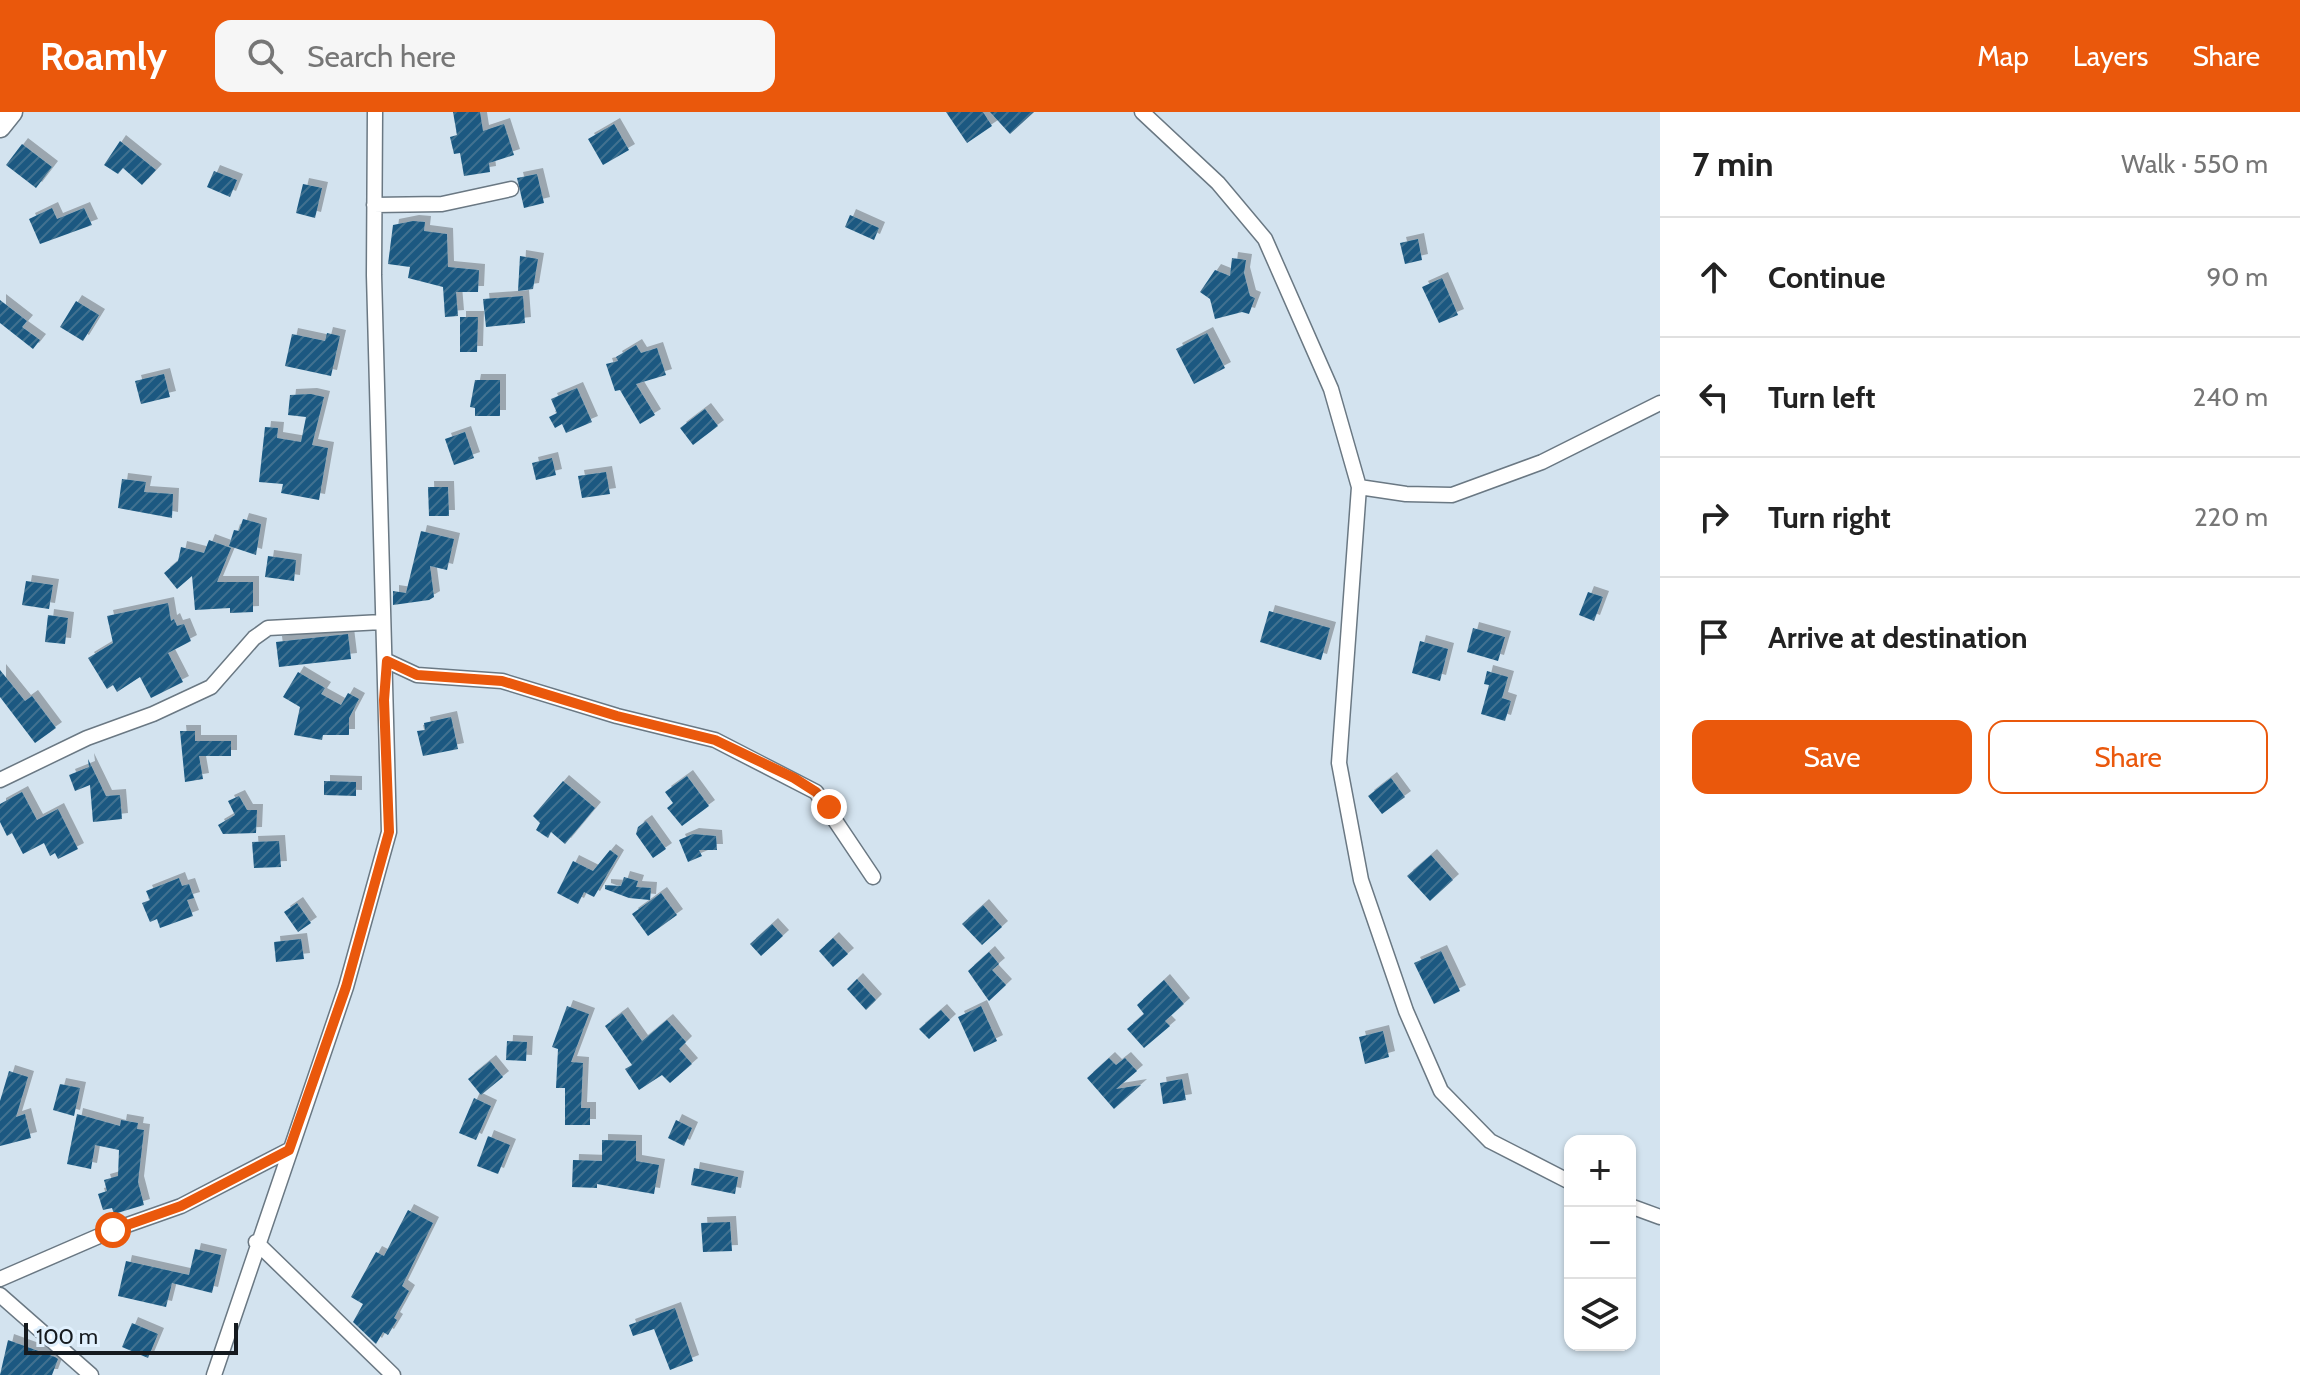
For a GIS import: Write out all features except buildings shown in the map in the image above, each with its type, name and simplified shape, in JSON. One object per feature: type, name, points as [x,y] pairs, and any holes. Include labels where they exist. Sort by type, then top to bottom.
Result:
[{"type":"street","points":[[0,127],[12,112]]},
{"type":"street","points":[[214,1375],[256,1242],[346,987],[389,832],[384,700],[387,661],[382,622],[375,112]]},
{"type":"street","points":[[1142,112],[1218,183],[1265,239],[1331,389],[1359,487],[1339,763],[1361,880],[1406,1011],[1441,1091],[1490,1141],[1564,1179]]},
{"type":"street","points":[[374,205],[442,204],[511,189]]},
{"type":"street","points":[[1359,487],[1406,494],[1452,495],[1542,462],[1660,403]]},
{"type":"street","points":[[0,780],[87,738],[153,714],[211,687],[254,638],[268,628],[382,622]]},
{"type":"street","points":[[387,661],[417,675],[502,681],[617,716],[715,740],[816,792],[873,877]]},
{"type":"street","points":[[0,1279],[113,1230],[181,1206],[289,1150]]},
{"type":"street","points":[[1633,1207],[1660,1217]]},
{"type":"street","points":[[256,1242],[393,1375]]},
{"type":"street","points":[[0,1295],[91,1375]]},
{"type":"route","points":[[113,1230],[181,1206],[289,1150],[346,987],[389,832],[391,809],[384,700],[387,661],[417,675],[502,681],[617,716],[715,740],[794,778],[816,792],[829,807]]}]
